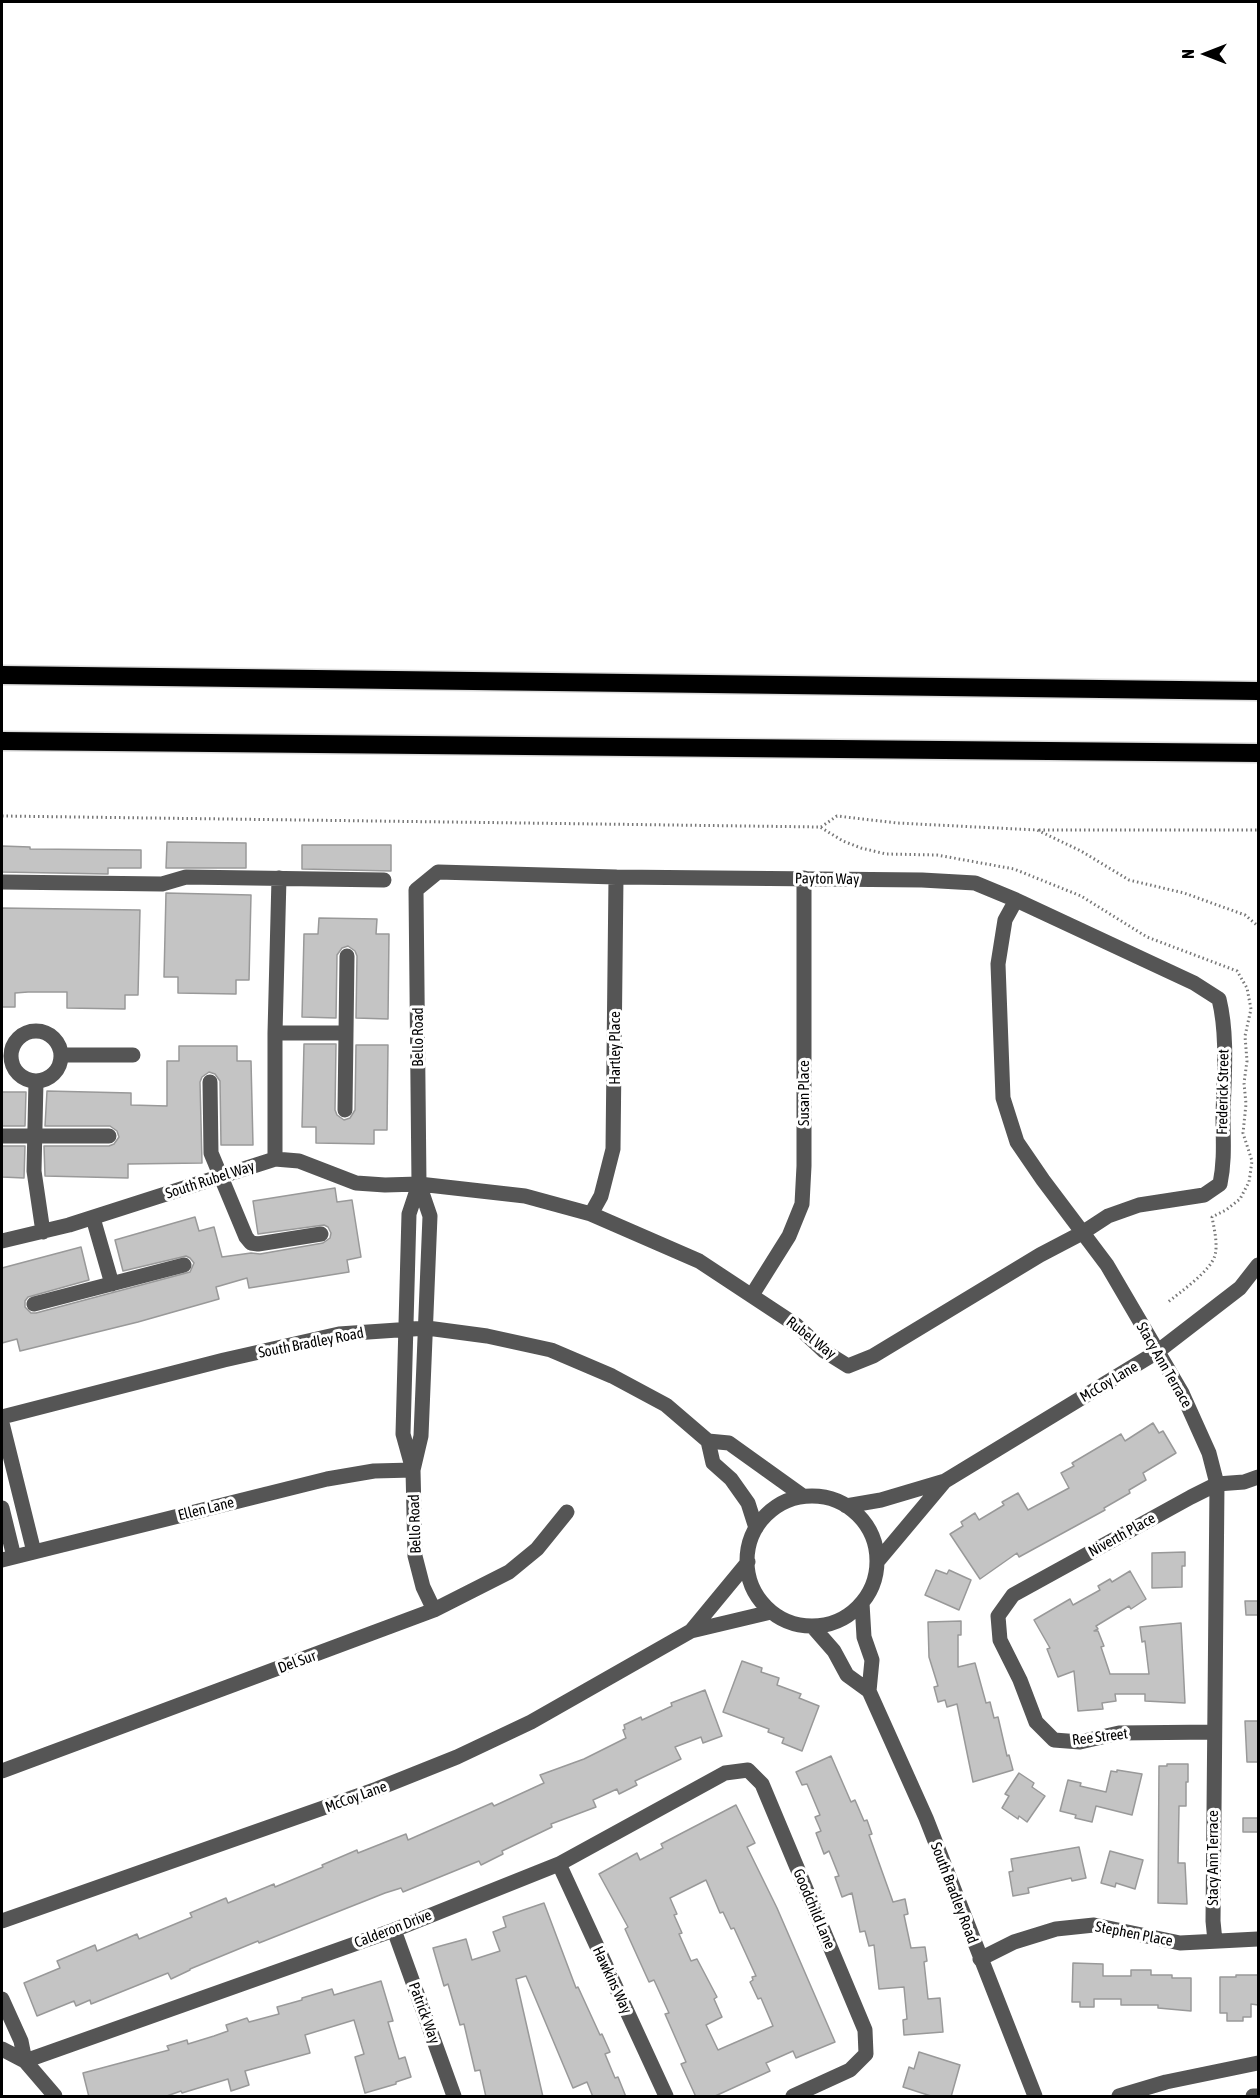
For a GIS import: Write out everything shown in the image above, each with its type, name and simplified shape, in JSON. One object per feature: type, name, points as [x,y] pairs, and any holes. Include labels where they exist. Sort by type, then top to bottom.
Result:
[{"type":"highway","points":[[2,675],[1258,691]]},
{"type":"highway","points":[[2,741],[1258,753]]},
{"type":"street","name":"Payton Way","points":[[416,890],[438,872],[616,877],[922,880],[975,883],[1194,983],[1219,999]]},
{"type":"street","points":[[2,882],[162,884],[186,877],[384,880]]},
{"type":"street","name":"Hartley Place","points":[[591,1214],[601,1196],[613,1149],[616,877]]},
{"type":"street","points":[[275,1159],[279,878]]},
{"type":"street","name":"Susan Place","points":[[752,1295],[789,1236],[802,1204],[804,878]]},
{"type":"street","name":"Bello Road","points":[[413,1470],[422,1436],[430,1216],[419,1184],[416,890]]},
{"type":"street","name":"Stacy Ann Terrace","points":[[1016,900],[1005,920],[998,964],[1003,1098],[1017,1142],[1107,1265],[1182,1393],[1209,1454],[1217,1484],[1213,1921],[1215,1941]]},
{"type":"street","points":[[345,1110],[347,956]]},
{"type":"street","name":"Frederick Street","points":[[1219,999],[1224,1036],[1223,1140],[1225,1162],[1220,1184]]},
{"type":"street","points":[[35,1030],[53,1037],[59,1045],[61,1055],[54,1073],[46,1079],[36,1081],[18,1074],[6,1054],[18,1038],[26,1032],[35,1030]]},
{"type":"street","points":[[275,1033],[346,1033]]},
{"type":"street","points":[[61,1055],[134,1055]]},
{"type":"street","points":[[36,1081],[34,1171],[43,1232]]},
{"type":"street","points":[[210,1082],[209,1143],[211,1153],[246,1237],[251,1243],[258,1244],[321,1234]]},
{"type":"street","points":[[2,1136],[109,1136]]},
{"type":"street","name":"South Rubel Way","points":[[2,1241],[93,1218],[275,1159],[299,1161],[356,1183],[419,1184]]},
{"type":"street","name":"Bello Road","points":[[419,1184],[409,1214],[403,1434],[413,1470],[415,1556],[423,1587],[434,1610]]},
{"type":"street","name":"Rubel Way","points":[[419,1184],[525,1196],[591,1214],[699,1261],[796,1325],[824,1351],[848,1366],[873,1356],[1040,1254],[1082,1233],[1108,1216],[1139,1204],[1204,1195],[1220,1184]]},
{"type":"street","points":[[93,1218],[112,1284]]},
{"type":"street","points":[[34,1304],[184,1265]]},
{"type":"street","name":"McCoy Lane","points":[[846,1506],[881,1500],[945,1481],[1157,1352],[1240,1288],[1258,1265]]},
{"type":"street","name":"South Bradley Road","points":[[2,1418],[224,1360],[339,1334],[427,1328],[487,1336],[551,1350],[612,1376],[666,1405],[708,1441],[729,1443],[802,1496]]},
{"type":"street","points":[[2,1423],[34,1552]]},
{"type":"street","name":"South Bradley Road","points":[[708,1441],[713,1463],[731,1479],[748,1503],[756,1528]]},
{"type":"street","name":"Ellen Lane","points":[[8,1559],[327,1479],[374,1471],[413,1470]]},
{"type":"street","name":"Niverth Place","points":[[998,1616],[1013,1595],[1191,1497],[1217,1484],[1244,1482],[1258,1477]]},
{"type":"street","name":"McCoy Lane","points":[[878,1562],[945,1481]]},
{"type":"street","points":[[802,1496],[833,1499],[846,1506],[860,1516],[875,1545],[878,1562],[870,1591],[852,1613],[840,1621],[813,1627],[796,1625],[779,1618],[755,1594],[748,1572],[748,1550],[756,1528],[764,1516],[776,1507],[802,1496]]},
{"type":"street","points":[[2,1508],[8,1559]]},
{"type":"street","name":"Del Sur","points":[[2,1771],[434,1610],[509,1572],[537,1550],[567,1512]]},
{"type":"street","name":"McCoy Lane","points":[[692,1631],[748,1562]]},
{"type":"street","name":"South Bradley Road","points":[[862,1603],[864,1637],[872,1660],[869,1691],[926,1818],[1035,2097]]},
{"type":"street","name":"McCoy Lane","points":[[2,1921],[377,1790],[457,1757],[531,1722],[692,1631],[771,1612]]},
{"type":"street","name":"Ree Street","points":[[998,1616],[1000,1640],[1020,1680],[1036,1722],[1054,1740],[1080,1742],[1119,1733],[1214,1732]]},
{"type":"street","name":"South Bradley Road","points":[[813,1627],[834,1651],[847,1675],[869,1691]]},
{"type":"street","name":"Calderon Drive","points":[[25,2061],[394,1930],[559,1864],[725,1773],[748,1770]]},
{"type":"street","name":"Goodchild Lane","points":[[748,1770],[762,1784],[865,2030],[866,2054],[850,2070],[793,2097]]},
{"type":"street","name":"Hawkins Way","points":[[559,1864],[666,2097]]},
{"type":"street","name":"Stephen Place","points":[[980,1959],[1014,1942],[1056,1929],[1094,1925],[1180,1943],[1258,1940]]},
{"type":"street","name":"Patrick Way","points":[[394,1930],[453,2097]]},
{"type":"street","points":[[2,1999],[21,2041],[25,2061]]},
{"type":"street","points":[[2,2049],[25,2061],[55,2097]]},
{"type":"street","points":[[1119,2097],[1166,2082],[1258,2063]]},
{"type":"street","points":[[1253,2097],[1258,2096]]},
{"type":"path","points":[[2,816],[820,827],[843,841],[886,855],[937,855],[1014,869],[1080,896],[1147,937],[1237,971],[1247,988],[1251,1009],[1245,1036],[1247,1061],[1244,1083],[1246,1104],[1244,1133],[1252,1161],[1249,1182],[1240,1199],[1226,1210],[1212,1216],[1215,1256],[1203,1272],[1167,1303]]},
{"type":"path","points":[[820,827],[837,816],[918,824],[1037,830],[1258,830]]},
{"type":"path","points":[[1037,830],[1081,850],[1129,880],[1184,893],[1235,911],[1245,915],[1258,926]]},
{"type":"building","points":[[167,842],[246,843],[246,868],[166,868]]},
{"type":"building","points":[[302,845],[391,845],[391,871],[302,869]]},
{"type":"building","points":[[2,846],[30,847],[30,849],[141,850],[141,868],[108,868],[108,874],[2,872]]},
{"type":"building","points":[[166,893],[251,895],[249,980],[236,980],[236,994],[178,993],[178,977],[164,977]]},
{"type":"building","points":[[2,908],[140,910],[138,995],[125,995],[125,1009],[67,1008],[67,992],[15,993],[15,1007],[2,1007]]},
{"type":"building","points":[[319,918],[377,919],[376,934],[389,934],[388,1019],[356,1018],[357,956],[355,951],[348,946],[342,948],[337,955],[336,1018],[302,1017],[304,934],[318,934]]},
{"type":"building","points":[[304,1044],[336,1044],[335,1110],[337,1115],[344,1120],[350,1118],[355,1110],[356,1045],[388,1045],[387,1130],[374,1130],[374,1144],[316,1143],[316,1127],[302,1127]]},
{"type":"building","points":[[179,1046],[237,1046],[237,1061],[251,1061],[253,1145],[221,1145],[220,1081],[215,1074],[209,1072],[202,1077],[200,1082],[202,1163],[128,1164],[128,1178],[45,1176],[44,1146],[109,1146],[114,1144],[119,1137],[117,1131],[110,1126],[45,1126],[47,1091],[131,1093],[131,1105],[167,1106],[167,1061],[179,1061]]},
{"type":"building","points":[[2,1092],[26,1092],[25,1126],[2,1126]]},
{"type":"building","points":[[2,1146],[25,1146],[24,1178],[2,1177]]},
{"type":"building","points":[[335,1188],[337,1202],[352,1200],[361,1257],[347,1260],[349,1272],[249,1288],[247,1278],[216,1287],[219,1299],[138,1322],[20,1351],[17,1339],[2,1343],[2,1268],[81,1247],[89,1280],[28,1297],[25,1307],[31,1313],[36,1313],[190,1272],[194,1263],[186,1256],[123,1271],[115,1240],[195,1217],[199,1231],[214,1227],[222,1257],[260,1254],[323,1243],[330,1238],[331,1233],[324,1225],[258,1234],[253,1201]]},
{"type":"building","points":[[1153,1423],[1159,1433],[1163,1431],[1176,1453],[1143,1473],[1146,1480],[1129,1490],[1130,1493],[1104,1508],[1105,1510],[1019,1557],[1017,1553],[980,1579],[950,1534],[963,1526],[961,1522],[975,1513],[979,1520],[1004,1505],[1002,1502],[1018,1493],[1028,1510],[1069,1488],[1061,1473],[1074,1466],[1072,1463],[1121,1434],[1125,1441]]},
{"type":"building","points":[[1185,1552],[1182,1587],[1152,1588],[1152,1553]]},
{"type":"building","points":[[936,1570],[947,1574],[949,1570],[971,1580],[959,1610],[925,1595]]},
{"type":"building","points":[[1130,1571],[1146,1599],[1131,1609],[1129,1606],[1096,1626],[1098,1629],[1094,1631],[1098,1631],[1104,1646],[1101,1647],[1110,1674],[1149,1674],[1145,1641],[1142,1642],[1140,1627],[1181,1623],[1185,1703],[1145,1701],[1145,1694],[1115,1694],[1116,1701],[1102,1703],[1103,1709],[1078,1711],[1074,1671],[1058,1677],[1047,1649],[1050,1648],[1034,1620],[1070,1599],[1073,1605],[1100,1590],[1098,1586],[1110,1579],[1112,1582]]},
{"type":"building","points":[[1245,1601],[1258,1601],[1258,1615],[1246,1615]]},
{"type":"building","points":[[961,1621],[961,1635],[958,1635],[958,1667],[975,1663],[986,1703],[990,1702],[994,1718],[998,1717],[1007,1756],[1009,1755],[1013,1770],[973,1782],[957,1704],[947,1707],[945,1700],[938,1702],[934,1687],[938,1686],[929,1657],[928,1622]]},
{"type":"building","points":[[742,1661],[762,1668],[761,1672],[779,1678],[777,1685],[801,1694],[799,1698],[819,1706],[802,1751],[782,1743],[784,1738],[768,1732],[769,1729],[723,1712]]},
{"type":"building","points":[[705,1690],[722,1736],[703,1743],[701,1737],[675,1747],[681,1759],[635,1781],[637,1785],[619,1794],[617,1789],[593,1800],[596,1807],[551,1824],[552,1827],[502,1851],[503,1854],[481,1865],[479,1861],[403,1892],[401,1888],[385,1893],[259,1943],[258,1941],[171,1979],[168,1973],[91,2004],[90,2000],[76,2006],[74,2001],[37,2016],[24,1983],[60,1968],[57,1961],[95,1945],[97,1951],[137,1934],[139,1939],[192,1917],[190,1913],[226,1898],[228,1903],[274,1884],[275,1887],[357,1850],[358,1853],[406,1834],[408,1840],[492,1803],[494,1806],[544,1783],[540,1775],[584,1759],[626,1738],[624,1725],[641,1717],[642,1720],[672,1706],[671,1703]]},
{"type":"building","points":[[1245,1721],[1258,1721],[1258,1762],[1247,1762]]},
{"type":"building","points":[[831,1756],[851,1802],[855,1800],[864,1821],[867,1820],[872,1834],[869,1835],[893,1902],[905,1899],[908,1914],[904,1915],[911,1948],[925,1947],[927,1961],[924,1962],[928,1999],[940,1998],[943,2032],[904,2035],[903,2020],[907,2019],[904,1987],[879,1989],[874,1945],[869,1946],[865,1931],[860,1932],[852,1893],[842,1897],[835,1877],[839,1876],[829,1851],[824,1854],[816,1833],[821,1831],[815,1817],[820,1815],[807,1784],[802,1785],[796,1772]]},
{"type":"building","points":[[1167,1764],[1188,1764],[1186,1806],[1179,1806],[1178,1863],[1185,1863],[1187,1904],[1158,1903],[1159,1766],[1167,1766]]},
{"type":"building","points":[[1117,1770],[1142,1774],[1132,1815],[1096,1806],[1092,1822],[1060,1811],[1068,1780],[1081,1783],[1080,1786],[1106,1792],[1111,1771],[1117,1772]]},
{"type":"building","points":[[1019,1773],[1034,1783],[1032,1787],[1045,1796],[1027,1822],[1002,1808],[1009,1796],[1005,1794]]},
{"type":"building","points":[[736,1805],[755,1843],[747,1847],[777,1908],[835,2042],[796,2058],[793,2051],[766,2063],[770,2071],[713,2097],[696,2097],[681,2064],[686,2062],[665,2014],[669,2013],[654,1980],[649,1982],[625,1929],[628,1927],[599,1874],[637,1853],[640,1860],[663,1848],[661,1844]],"holes":[[[706,1880],[720,1913],[723,1912],[731,1929],[734,1928],[756,1976],[752,1977],[753,1980],[750,1982],[758,1999],[761,1998],[773,2026],[718,2050],[706,2025],[722,2017],[714,1999],[717,1997],[697,1959],[691,1961],[679,1934],[682,1933],[670,1898]]]},
{"type":"building","points":[[1243,1818],[1258,1818],[1258,1832],[1243,1832]]},
{"type":"building","points":[[1079,1847],[1086,1878],[1072,1881],[1071,1878],[1028,1888],[1029,1893],[1013,1896],[1009,1872],[1013,1871],[1011,1859]]},
{"type":"building","points":[[1110,1851],[1143,1860],[1135,1889],[1116,1883],[1115,1887],[1101,1883]]},
{"type":"building","points":[[544,1903],[576,1988],[578,1987],[600,2035],[602,2034],[610,2052],[605,2054],[626,2097],[593,2097],[587,2082],[573,2088],[526,1976],[516,1979],[543,2097],[486,2097],[480,2070],[475,2071],[464,2024],[460,2025],[448,1984],[444,1986],[433,1948],[466,1939],[472,1960],[500,1951],[493,1932],[506,1927],[503,1917]]},
{"type":"building","points":[[1073,1963],[1103,1964],[1103,1976],[1131,1976],[1131,1970],[1151,1970],[1151,1975],[1191,1978],[1191,2011],[1158,2008],[1158,2005],[1121,2005],[1121,1999],[1094,1999],[1094,2007],[1080,2007],[1080,2002],[1072,2002]]},
{"type":"building","points":[[1236,1975],[1258,1975],[1258,2005],[1251,2004],[1251,2017],[1243,2017],[1243,2021],[1227,2021],[1227,2013],[1220,2013],[1220,1977],[1236,1977]]},
{"type":"building","points":[[381,1981],[393,2021],[388,2022],[399,2059],[405,2057],[411,2077],[396,2082],[396,2084],[365,2093],[355,2057],[364,2054],[354,2020],[305,2035],[310,2053],[245,2071],[249,2085],[231,2091],[228,2079],[164,2097],[89,2097],[83,2073],[169,2050],[167,2046],[187,2040],[188,2044],[214,2036],[228,2031],[226,2025],[247,2018],[249,2022],[279,2014],[277,2007],[302,2000],[302,1998],[332,1989],[334,1995]]},
{"type":"building","points":[[919,2052],[960,2065],[951,2097],[934,2097],[903,2087],[909,2067],[914,2069]]}]
